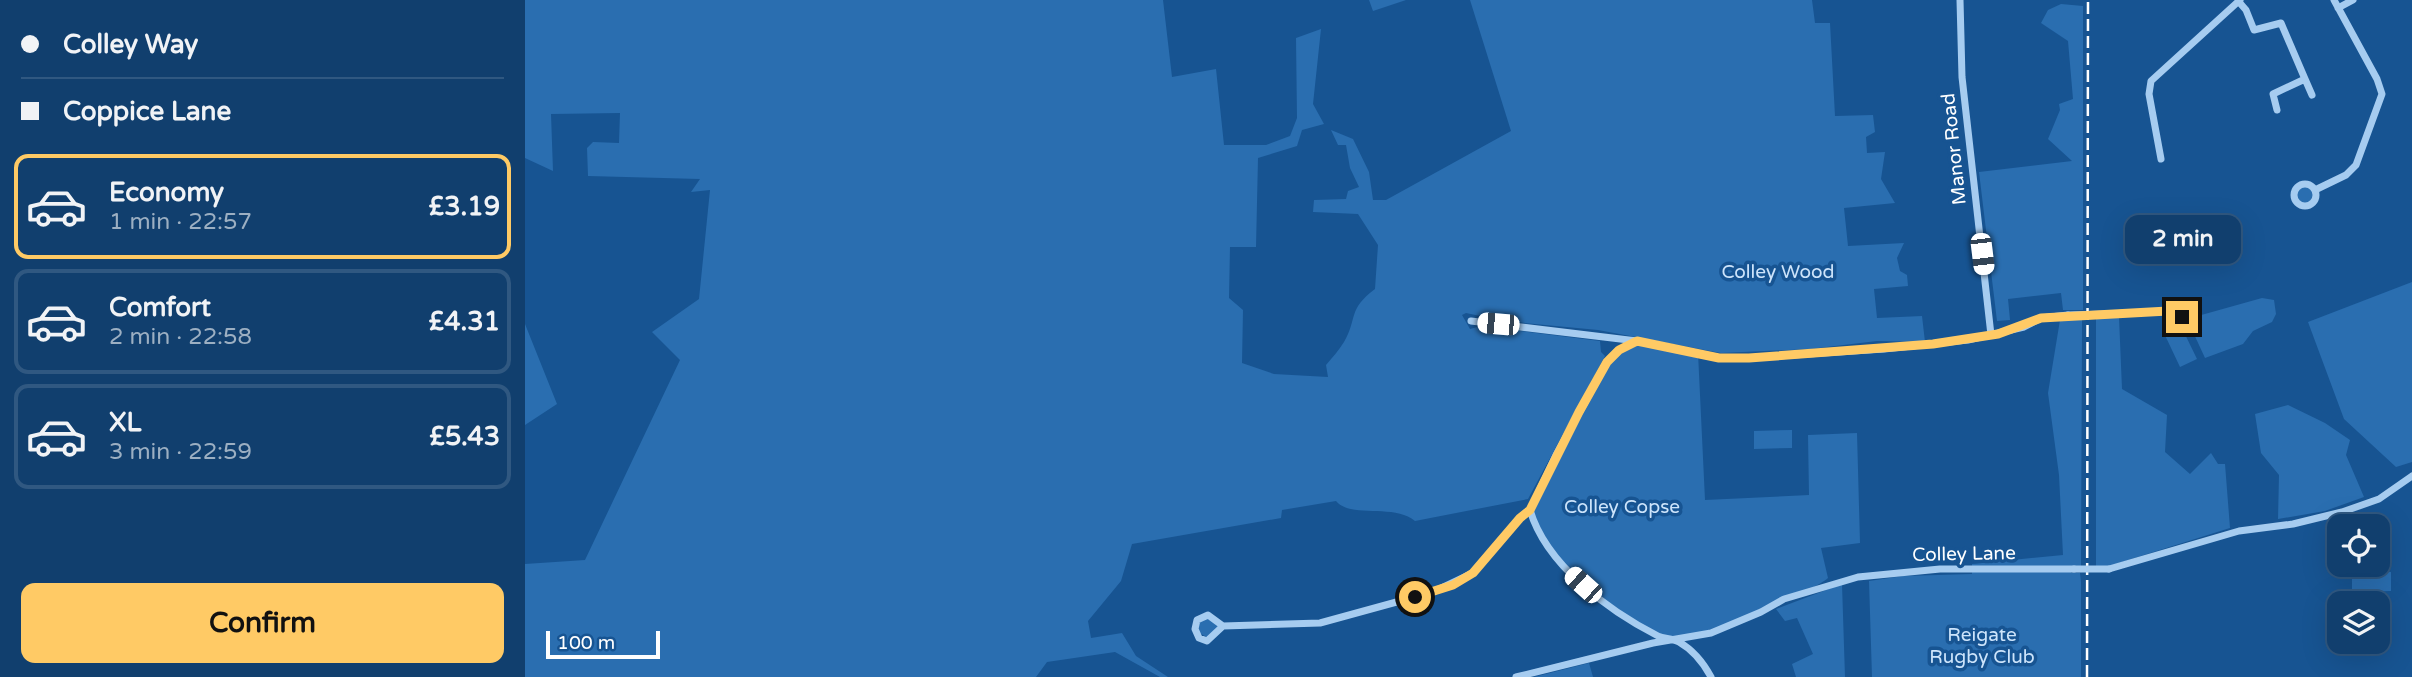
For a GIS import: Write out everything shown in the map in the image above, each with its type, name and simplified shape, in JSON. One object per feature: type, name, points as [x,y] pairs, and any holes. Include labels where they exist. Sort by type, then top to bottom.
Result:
[{"type":"street","name":"Manor Road","points":[[1960,0],[1962,77],[1991,335]]},
{"type":"street","points":[[2315,190],[2346,175],[2355,165],[2381,97],[2377,79],[2334,0]]},
{"type":"street","points":[[2338,8],[2353,0]]},
{"type":"street","points":[[2161,159],[2149,86],[2156,75],[2223,12],[2239,1],[2245,7],[2254,30],[2281,23],[2312,95]]},
{"type":"street","points":[[2277,110],[2273,94],[2305,79]]},
{"type":"street","points":[[1471,321],[1637,341],[1719,358],[1749,358],[1884,349],[1991,335],[2024,327],[2041,318],[2068,315],[2168,311],[2182,317]]},
{"type":"street","points":[[1223,626],[1320,624],[1433,592],[1473,573],[1530,510],[1607,362],[1619,350],[1637,341]]},
{"type":"street","name":"Colley Lane","points":[[1516,677],[1653,643],[1677,641],[1736,624],[1784,598],[1858,578],[1940,569],[2109,569],[2239,531],[2293,524],[2342,512],[2379,499],[2412,475]]},
{"type":"street","points":[[1530,510],[1534,524],[1551,551],[1583,585],[1660,637],[1677,641],[1696,654],[1711,677]]},
{"type":"green space","name":"Colley Wood","points":[[525,0],[1163,0],[1172,77],[1216,69],[1224,145],[1266,145],[1290,136],[1297,118],[1296,38],[1321,29],[1313,104],[1324,124],[1302,130],[1297,146],[1258,158],[1256,247],[1230,247],[1229,298],[1243,310],[1242,363],[1274,374],[1328,377],[1326,365],[1344,342],[1360,303],[1375,289],[1378,245],[1358,214],[1313,212],[1314,200],[1346,199],[1348,191],[1359,187],[1350,168],[1346,145],[1338,145],[1331,130],[1353,139],[1369,172],[1373,200],[1386,200],[1511,131],[1470,0],[1812,0],[1815,23],[1830,23],[1835,116],[1873,115],[1875,132],[1866,137],[1867,153],[1885,152],[1881,179],[1895,203],[1844,208],[1848,246],[1904,243],[1897,258],[1900,271],[1907,275],[1908,286],[1874,289],[1877,318],[1922,316],[1925,342],[1877,341],[1810,349],[1721,353],[1598,330],[1504,321],[1466,313],[1462,315],[1470,329],[1481,326],[1600,341],[1601,352],[1605,356],[1528,499],[1415,521],[1396,513],[1352,509],[1336,501],[1282,510],[1281,518],[1132,544],[1121,581],[1088,621],[1091,638],[1122,633],[1136,656],[1168,677],[1160,677],[1115,652],[1047,662],[1036,677],[525,677],[525,564],[585,560],[680,360],[652,332],[699,299],[710,190],[691,192],[700,179],[588,176],[587,148],[593,142],[619,143],[620,113],[551,114],[553,171],[525,158]]},
{"type":"green space","points":[[1369,0],[1406,0],[1373,11]]},
{"type":"green space","points":[[2061,4],[2083,6],[2083,310],[2063,310],[2061,293],[2008,299],[2010,320],[1997,321],[1979,172],[2072,161],[2048,139],[2060,110],[2059,104],[2073,99],[2068,41],[2041,23],[2048,10]]},
{"type":"green space","points":[[2305,187],[2311,189],[2311,201],[2305,203],[2299,201],[2297,195],[2299,189]]},
{"type":"green space","points":[[2412,282],[2412,462],[2396,467],[2344,419],[2308,322]]},
{"type":"green space","points":[[2262,298],[2274,300],[2276,314],[2272,322],[2253,331],[2243,344],[2205,358],[2187,319]]},
{"type":"green space","points":[[2119,317],[2122,389],[2167,415],[2165,452],[2190,474],[2211,453],[2218,464],[2225,464],[2230,528],[2109,566],[2096,566],[2096,319]]},
{"type":"green space","name":"Reigate Rugby Club","points":[[2060,320],[2082,320],[2081,566],[2070,566],[2071,573],[2080,573],[2081,582],[2081,677],[1872,677],[1869,581],[1903,576],[1972,574],[1972,564],[2063,555],[2059,475],[2048,393]]},
{"type":"green space","points":[[525,324],[557,404],[525,425]]},
{"type":"green space","points":[[2180,324],[2197,359],[2180,367],[2163,331]]},
{"type":"green space","name":"Colley Copse","points":[[1637,341],[1698,353],[1705,500],[1809,495],[1808,435],[1857,433],[1860,543],[1821,548],[1828,578],[1799,595],[1752,616],[1686,639],[1674,640],[1644,629],[1627,618],[1592,591],[1553,553],[1530,510],[1607,362]]},
{"type":"green space","points":[[2288,405],[2325,423],[2350,440],[2346,455],[2364,497],[2325,511],[2278,519],[2279,475],[2261,453],[2255,414]]},
{"type":"green space","points":[[1792,430],[1792,448],[1754,449],[1754,431]]},
{"type":"green space","points":[[2391,572],[2391,591],[2352,591],[2352,577],[2390,577]]},
{"type":"green space","points":[[1842,584],[1845,677],[1796,677],[1792,664],[1813,654],[1797,618],[1785,621],[1776,609]]},
{"type":"green space","points":[[1205,618],[1218,624],[1218,628],[1208,638],[1198,632],[1198,622]]},
{"type":"green space","points":[[1589,663],[1593,677],[1534,677]]},
{"type":"railway","points":[[2087,677],[2088,0]]},
{"type":"route","points":[[1415,597],[1453,585],[1473,573],[1530,510],[1556,455],[1607,362],[1619,350],[1637,341],[1719,358],[1749,358],[1968,340],[2024,327],[2041,318],[2068,315],[2168,311],[2182,317]]}]
